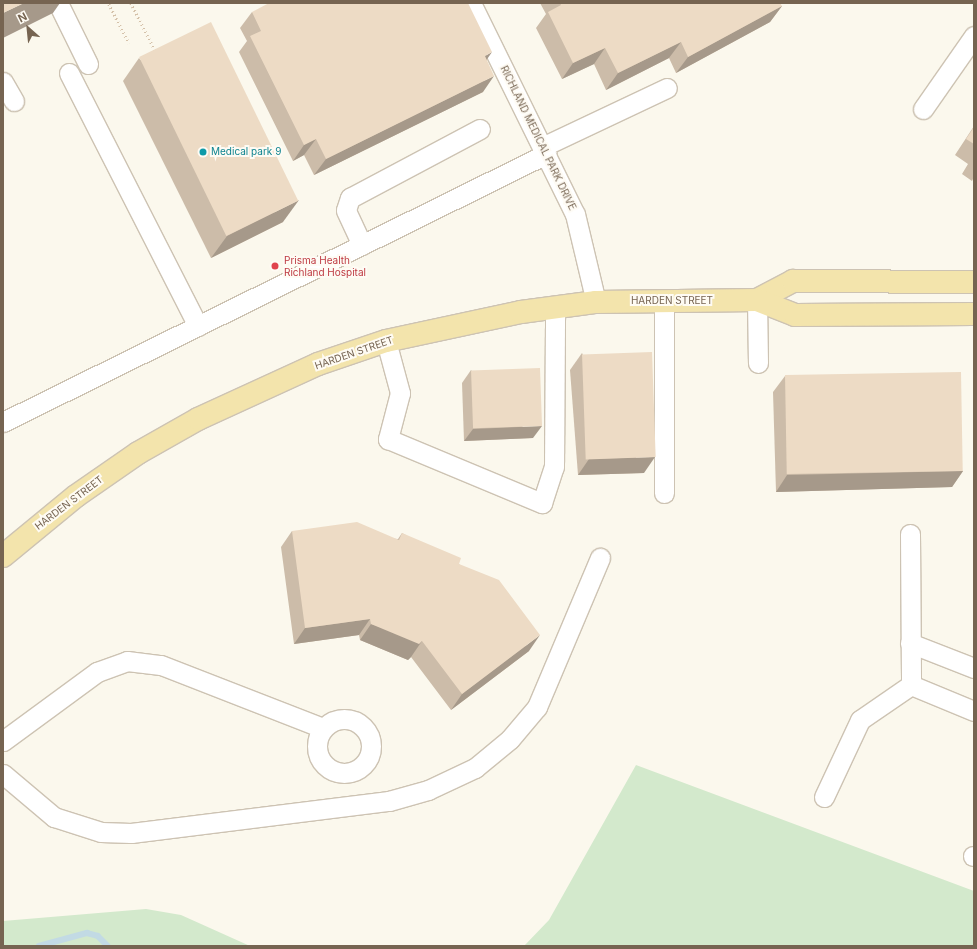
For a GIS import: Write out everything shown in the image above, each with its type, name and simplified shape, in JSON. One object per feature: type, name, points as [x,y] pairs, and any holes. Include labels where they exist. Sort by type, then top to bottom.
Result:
[{"type":"main road","name":"HARDEN STREET","points":[[757,300],[792,281],[974,282]]},
{"type":"main road","name":"HARDEN STREET","points":[[3,556],[76,496],[138,453],[198,419],[318,364],[386,341],[555,307],[596,302],[757,300],[795,315],[974,314]]},
{"type":"street","points":[[58,3],[88,64]]},
{"type":"street","name":"RICHLAND MEDICAL PARK DRIVE","points":[[471,3],[575,214],[596,302]]},
{"type":"street","points":[[923,109],[974,36]]},
{"type":"street","points":[[69,73],[198,326]]},
{"type":"street","points":[[3,82],[14,101]]},
{"type":"street","points":[[3,422],[362,245],[667,88]]},
{"type":"street","points":[[362,245],[346,210],[350,198],[480,129]]},
{"type":"street","points":[[664,300],[664,493]]},
{"type":"street","points":[[757,300],[758,363]]},
{"type":"street","points":[[386,341],[400,394],[388,439],[542,503],[554,467],[555,307]]},
{"type":"street","points":[[910,534],[911,685]]},
{"type":"street","points":[[3,774],[54,818],[101,832],[131,833],[353,803],[389,801],[445,783],[475,768],[510,740],[546,692],[600,558]]},
{"type":"street","points":[[910,643],[974,668]]},
{"type":"street","points":[[3,741],[96,672],[127,661],[161,665],[323,728]]},
{"type":"street","points":[[911,685],[974,711]]},
{"type":"street","points":[[824,797],[860,720],[911,685]]},
{"type":"street","points":[[348,719],[357,722],[370,736],[370,755],[365,763],[349,773],[332,771],[320,760],[316,744],[323,728],[330,722],[348,719]]},
{"type":"street","points":[[349,773],[353,803]]},
{"type":"path","points":[[102,3],[110,4],[129,43]]},
{"type":"path","points":[[131,3],[157,55]]},
{"type":"green space","points":[[636,765],[974,891],[974,946],[524,946],[549,920]]},
{"type":"green space","points":[[146,909],[181,915],[250,946],[3,946],[3,921]]},
{"type":"building","points":[[3,3],[24,3],[3,13]]},
{"type":"building","points":[[269,3],[468,3],[492,52],[485,56],[494,76],[326,159],[316,139],[304,145],[250,36],[261,31],[252,12]]},
{"type":"building","points":[[560,3],[780,3],[782,6],[688,57],[681,42],[618,73],[605,48],[573,63],[548,12],[561,5]]},
{"type":"building","name":"Medical park 9","points":[[211,22],[298,201],[226,236],[139,57]]},
{"type":"building","points":[[974,127],[974,144],[966,139]]},
{"type":"building","points":[[652,352],[656,457],[586,459],[582,354]]},
{"type":"building","points":[[540,368],[542,426],[473,428],[471,370]]},
{"type":"building","points":[[961,372],[963,471],[787,474],[785,375]]},
{"type":"building","points":[[357,522],[399,540],[402,533],[461,558],[459,564],[499,580],[540,635],[462,694],[422,641],[419,644],[371,624],[370,619],[305,628],[292,531]]},
{"type":"waterway","points":[[39,946],[87,933],[98,936],[108,946]]},
{"type":"place","name":"Medical park 9","points":[[203,152]]},
{"type":"place","name":"Prisma Health Richland Hospital","points":[[275,266]]}]
